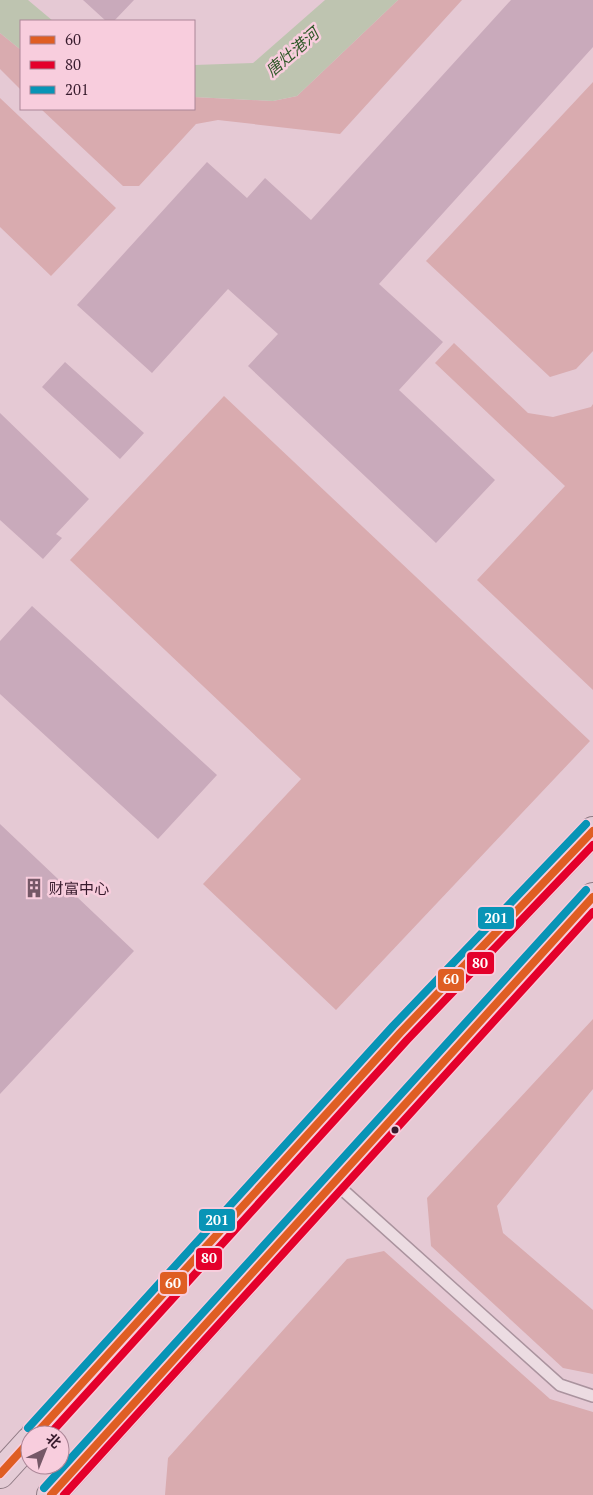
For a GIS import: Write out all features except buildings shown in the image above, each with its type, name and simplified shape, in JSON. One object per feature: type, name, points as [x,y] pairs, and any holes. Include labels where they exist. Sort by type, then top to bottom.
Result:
[{"type":"main road","points":[[44,1425],[400,1033],[593,831]]},
{"type":"main road","points":[[51,1495],[593,897]]},
{"type":"main road","points":[[0,1474],[20,1452]]},
{"type":"lane","points":[[334,1183],[560,1386],[593,1396]]},
{"type":"shaded area","points":[[398,0],[462,0],[340,134],[218,120],[196,124],[139,186],[123,186],[42,110],[195,110],[195,97],[273,101],[297,96]]},
{"type":"shaded area","points":[[0,33],[20,49],[20,89],[0,69]]},
{"type":"shaded area","points":[[593,82],[593,351],[576,369],[550,377],[426,261]]},
{"type":"shaded area","points":[[0,98],[116,208],[51,276],[0,227]]},
{"type":"shaded area","points":[[454,343],[528,413],[553,417],[591,407],[593,404],[593,690],[477,580],[565,486],[435,363]]},
{"type":"shaded area","points":[[224,396],[590,741],[336,1010],[203,884],[301,779],[70,560]]},
{"type":"shaded area","points":[[593,1019],[593,1089],[497,1206],[503,1233],[593,1310],[593,1374],[563,1368],[431,1246],[427,1198]]},
{"type":"shaded area","points":[[384,1251],[550,1399],[593,1412],[593,1495],[165,1495],[168,1458],[347,1259]]},
{"type":"water","points":[[0,0],[28,0],[52,20],[20,20],[20,49],[0,33]]},
{"type":"water","name":"唐灶港河","points":[[325,0],[398,0],[297,96],[273,101],[195,97],[195,65],[253,63]]},
{"type":"transit line","name":"201","points":[[31,1425],[393,1026],[586,824]]},
{"type":"transit line","name":"60","points":[[44,1425],[400,1033],[593,831]]},
{"type":"transit line","name":"80","points":[[58,1425],[407,1040],[593,845]]},
{"type":"transit line","name":"201","points":[[44,1488],[586,890]]},
{"type":"transit line","name":"60","points":[[51,1495],[593,897]]},
{"type":"transit line","name":"80","points":[[64,1495],[593,912]]},
{"type":"transit line","name":"60","points":[[0,1474],[20,1452]]},
{"type":"place","name":"财富中心","points":[[34,888]]}]
